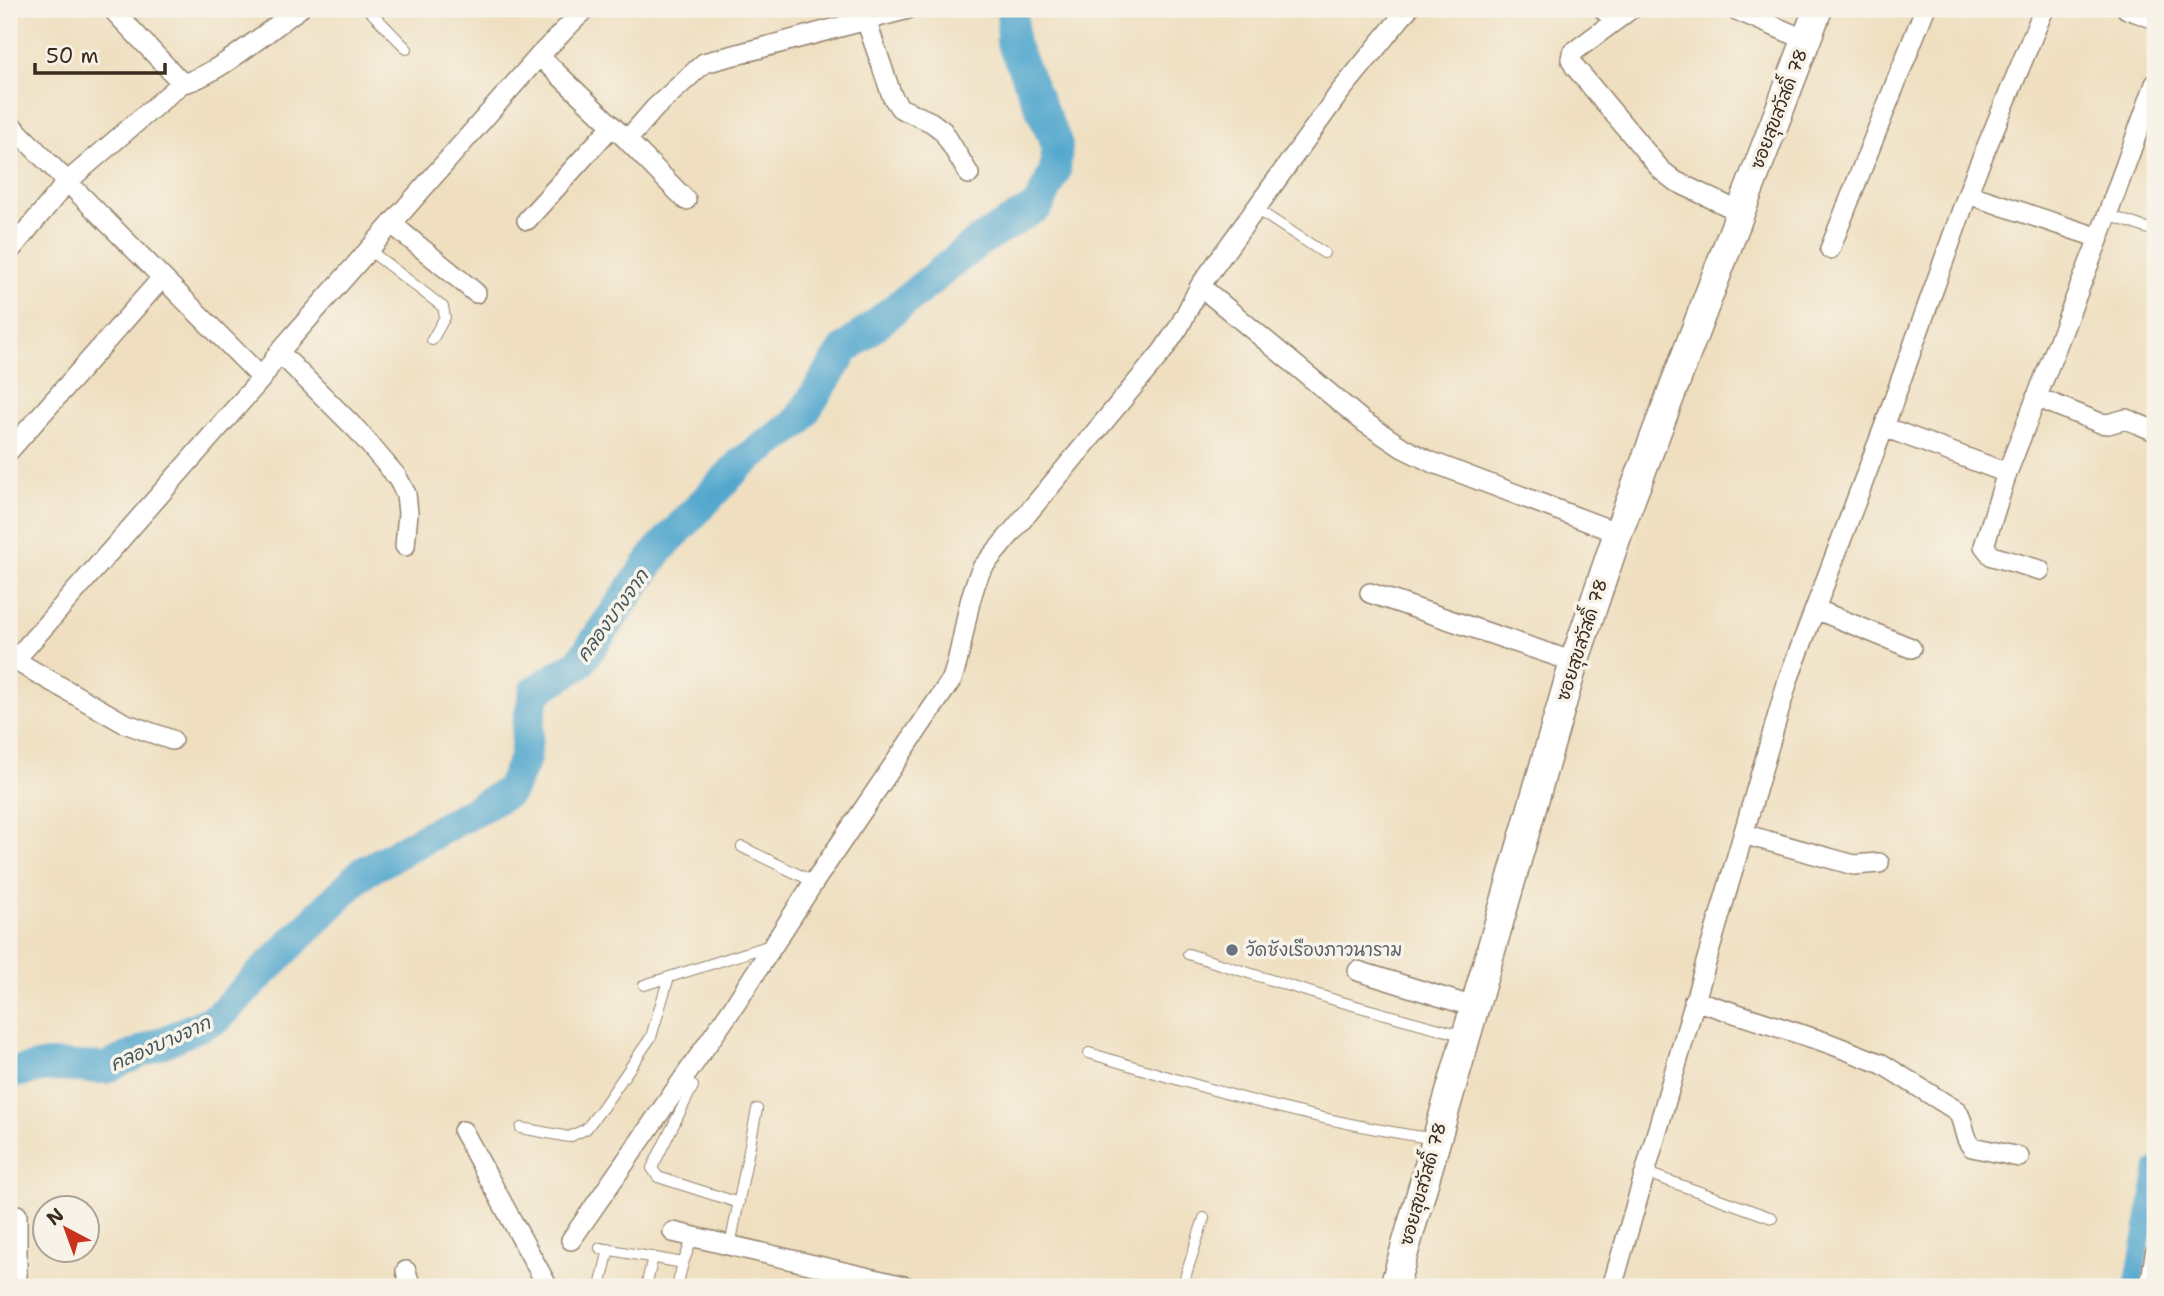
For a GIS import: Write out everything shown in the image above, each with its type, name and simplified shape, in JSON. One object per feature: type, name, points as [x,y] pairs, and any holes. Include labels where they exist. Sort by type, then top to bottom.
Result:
[{"type":"street","points":[[112,9],[182,83]]},
{"type":"street","points":[[9,252],[67,181],[182,83],[195,81],[203,76],[299,9]]},
{"type":"street","points":[[172,740],[124,723],[12,659],[262,378],[279,352],[539,57],[585,9]]},
{"type":"street","points":[[627,140],[655,108],[704,63],[908,9]]},
{"type":"street","points":[[571,1240],[952,679],[972,587],[982,568],[1163,352],[1200,286],[1340,92],[1408,9]]},
{"type":"street","points":[[1631,9],[1609,15],[1572,52],[1571,59],[1575,67],[1661,170],[1675,181],[1740,212]]},
{"type":"street","points":[[1734,9],[1806,40]]},
{"type":"street","name":"ซอยสุขสวัสดิ์ 78","points":[[1394,1287],[1574,662],[1618,533],[1818,9]]},
{"type":"street","points":[[1830,249],[1924,9]]},
{"type":"street","points":[[1612,1287],[1788,680],[1884,427],[1968,194],[2044,9]]},
{"type":"street","points":[[2127,9],[2155,19]]},
{"type":"street","points":[[866,20],[892,96],[900,108],[931,122],[943,131],[969,174]]},
{"type":"street","points":[[539,57],[612,125],[685,200]]},
{"type":"street","points":[[2040,570],[1992,556],[1984,546],[2007,473],[2108,215],[2155,84]]},
{"type":"street","points":[[9,123],[262,378]]},
{"type":"street","points":[[527,220],[612,125]]},
{"type":"street","points":[[1968,194],[2099,238]]},
{"type":"street","points":[[393,224],[476,293]]},
{"type":"street","points":[[9,451],[162,278]]},
{"type":"street","points":[[1200,286],[1364,422],[1403,448],[1618,533]]},
{"type":"street","points":[[279,352],[358,431],[397,477],[406,494],[408,513],[405,547]]},
{"type":"street","points":[[2036,397],[2100,423],[2108,424],[2126,419],[2155,430]]},
{"type":"street","points":[[1884,427],[2007,473]]},
{"type":"street","points":[[1370,593],[1574,662]]},
{"type":"street","points":[[1815,609],[1910,648]]},
{"type":"street","points":[[1743,834],[1854,865],[1880,863]]},
{"type":"street","points":[[1358,971],[1474,1007]]},
{"type":"street","points":[[1694,1000],[1828,1043],[1882,1064],[1957,1111],[1963,1120],[1967,1143],[1972,1147],[2019,1157]]},
{"type":"street","points":[[463,1131],[548,1287]]},
{"type":"street","points":[[17,1215],[17,1287]]},
{"type":"street","points":[[673,1232],[908,1287]]},
{"type":"street","points":[[2150,1287],[2155,1254]]},
{"type":"lane","points":[[368,9],[407,49]]},
{"type":"lane","points":[[1256,208],[1324,253]]},
{"type":"lane","points":[[2108,215],[2155,231]]},
{"type":"lane","points":[[369,250],[443,307],[445,317],[432,341]]},
{"type":"lane","points":[[742,847],[814,882]]},
{"type":"lane","points":[[644,985],[774,944]]},
{"type":"lane","points":[[1188,954],[1466,1037]]},
{"type":"lane","points":[[520,1128],[569,1137],[586,1129],[651,1037],[669,977]]},
{"type":"lane","points":[[1088,1053],[1196,1086],[1346,1125],[1436,1139]]},
{"type":"lane","points":[[693,1086],[652,1168],[658,1177],[739,1203]]},
{"type":"lane","points":[[730,1246],[757,1109]]},
{"type":"lane","points":[[1644,1172],[1772,1217]]},
{"type":"lane","points":[[1182,1287],[1204,1218]]},
{"type":"lane","points":[[677,1287],[694,1237]]},
{"type":"lane","points":[[600,1287],[605,1249],[683,1263]]},
{"type":"lane","points":[[646,1287],[653,1257]]},
{"type":"waterway","name":"คลองบางจาก","points":[[9,1073],[48,1066],[105,1068],[217,1018],[362,873],[510,791],[525,758],[535,691],[579,664],[657,552],[740,464],[797,423],[844,350],[978,242],[1038,206],[1055,171],[1057,145],[1012,42],[1013,9]]},
{"type":"waterway","points":[[2133,1287],[2155,1168]]},
{"type":"place","name":"วัดชังเรืองภาวนาราม","points":[[1232,950]]}]
